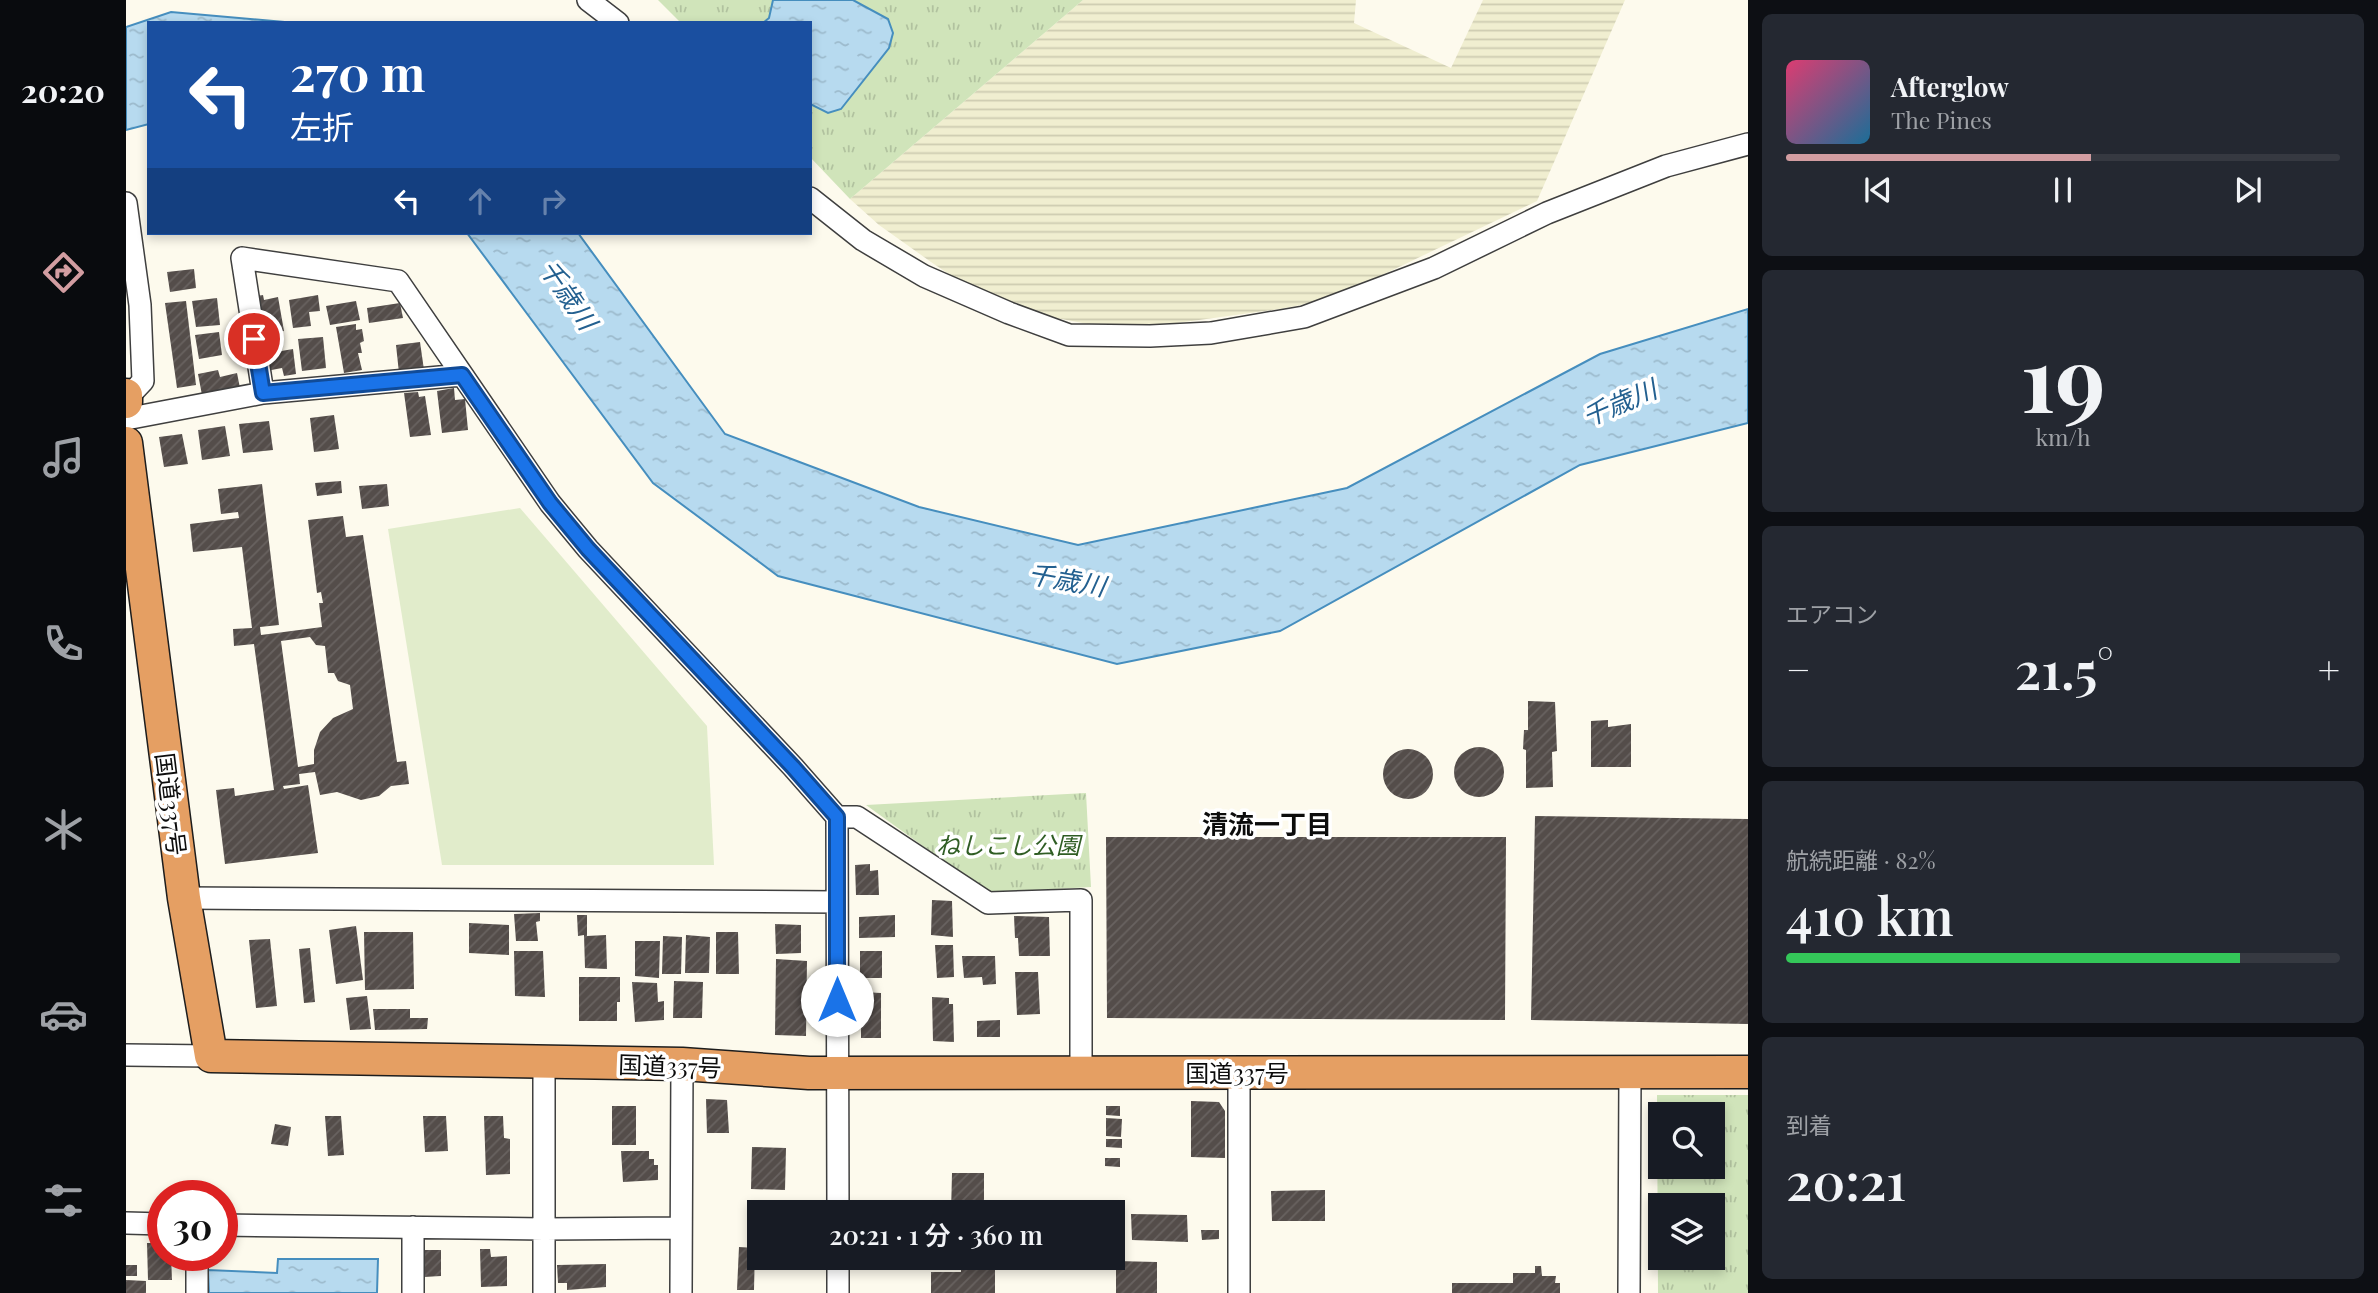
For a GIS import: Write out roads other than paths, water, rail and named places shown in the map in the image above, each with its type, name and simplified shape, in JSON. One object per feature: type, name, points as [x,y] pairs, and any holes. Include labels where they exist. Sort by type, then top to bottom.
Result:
[{"type":"highway","name":"国道337号","points":[[126,443],[184,898],[211,1056],[681,1064],[838,1073],[1748,1072]]},
{"type":"street","points":[[588,0],[615,21]]},
{"type":"street","points":[[812,200],[863,240],[925,276],[1009,313],[1069,335],[1199,334],[1304,317],[1434,268],[1547,213],[1666,166],[1748,144]]},
{"type":"street","points":[[126,203],[140,306],[143,381],[126,399]]},
{"type":"street","points":[[263,393],[242,258],[398,281],[550,503],[588,549],[837,817],[838,1200]]},
{"type":"street","points":[[126,419],[263,393],[462,375]]},
{"type":"street","points":[[837,817],[858,817],[988,903],[1081,900],[1081,1072]]},
{"type":"street","points":[[184,898],[837,902]]},
{"type":"street","points":[[126,1055],[211,1056]]},
{"type":"street","points":[[544,1062],[544,1293]]},
{"type":"street","points":[[681,1064],[681,1293]]},
{"type":"street","points":[[1239,1072],[1239,1293]]},
{"type":"street","points":[[1629,1293],[1630,1072]]},
{"type":"street","points":[[126,1223],[147,1224]]},
{"type":"street","points":[[238,1224],[544,1229],[681,1227]]},
{"type":"street","points":[[413,1227],[413,1293]]},
{"type":"street","points":[[838,1270],[838,1293]]},
{"type":"street","points":[[197,1271],[197,1293]]},
{"type":"water","points":[[773,0],[853,0],[888,19],[893,33],[889,48],[841,109],[828,113],[812,105],[812,21],[765,21],[769,18]]},
{"type":"water","points":[[171,12],[273,21],[147,21],[147,125],[126,130],[126,27]]},
{"type":"water","name":"千歳川","points":[[468,235],[579,235],[725,434],[919,507],[1078,545],[1347,488],[1600,354],[1748,309],[1748,423],[1580,465],[1280,631],[1117,664],[778,576],[653,483]]},
{"type":"water","points":[[278,1259],[378,1259],[377,1293],[209,1293],[208,1271],[277,1273]]},
{"type":"district","name":"清流一丁目","points":[[1267,823]]},
{"type":"park label","name":"ねしこし公園","points":[[1008,844]]}]
